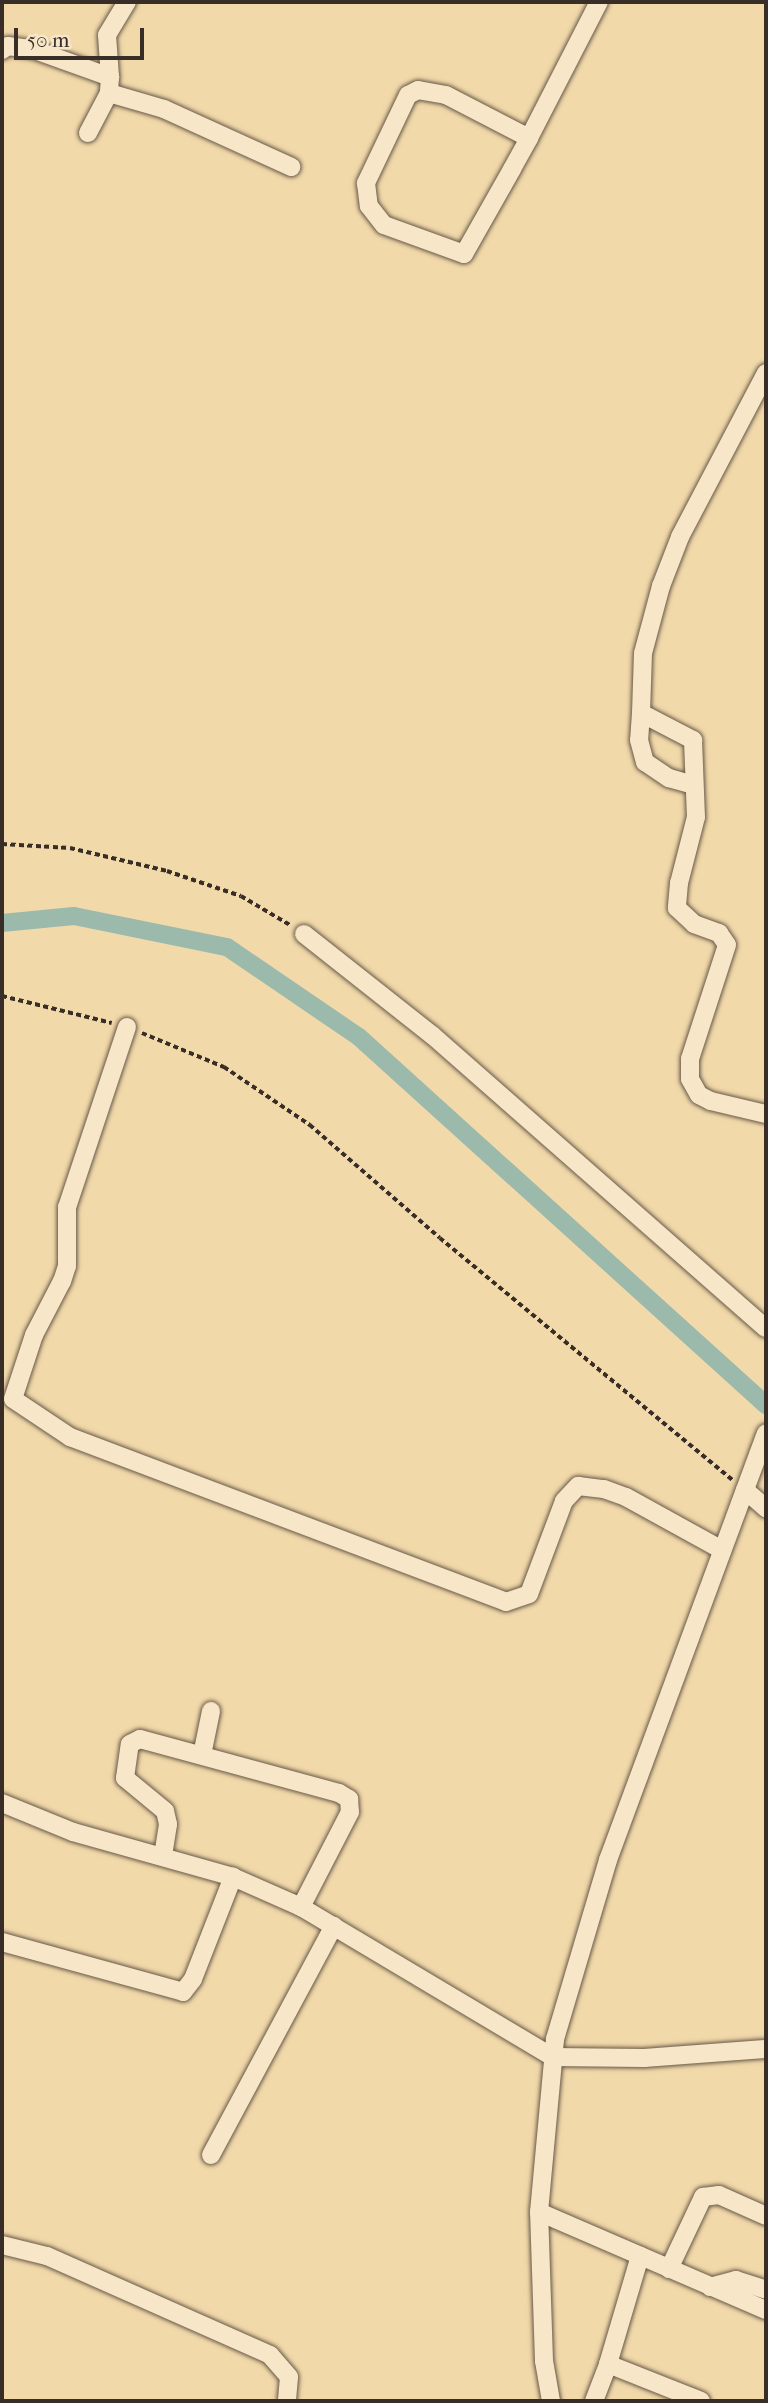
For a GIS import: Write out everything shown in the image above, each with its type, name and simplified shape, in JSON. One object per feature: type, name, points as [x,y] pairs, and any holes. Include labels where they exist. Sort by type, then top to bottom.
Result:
[{"type":"street","points":[[88,133],[109,85],[107,35],[127,2]]},
{"type":"street","points":[[528,138],[446,96],[418,90],[408,94],[366,183],[369,206],[384,225],[464,254],[528,138],[599,2]]},
{"type":"street","points":[[2,50],[8,46],[35,50],[291,167]]},
{"type":"street","points":[[693,785],[668,778],[645,762],[639,740],[643,653],[661,586],[680,537],[765,379]]},
{"type":"street","points":[[641,713],[693,740],[696,750],[693,785],[696,817],[678,883],[677,908],[694,924],[719,933],[727,945],[690,1059],[690,1079],[699,1094],[711,1101],[766,1114]]},
{"type":"street","points":[[304,934],[432,1035],[766,1328]]},
{"type":"street","points":[[127,1027],[67,1207],[66,1266],[62,1281],[34,1335],[7,1397],[70,1437],[506,1602],[528,1594],[564,1501],[578,1486],[604,1489],[626,1497],[722,1550]]},
{"type":"street","points":[[551,2401],[544,2361],[539,2212],[553,2057],[573,1968],[608,1860],[766,1433]]},
{"type":"street","points":[[745,1490],[766,1508]]},
{"type":"street","points":[[202,1755],[211,1711]]},
{"type":"street","points":[[163,1856],[168,1824],[165,1811],[125,1778],[130,1744],[140,1739],[349,1799],[349,1816],[301,1907]]},
{"type":"street","points":[[2,1803],[73,1832],[233,1877],[301,1907],[553,2057],[644,2058],[765,2049]]},
{"type":"street","points":[[2,1942],[183,1992],[193,1979],[233,1877]]},
{"type":"street","points":[[211,2155],[334,1926]]},
{"type":"street","points":[[669,2269],[703,2197],[719,2195],[766,2216]]},
{"type":"street","points":[[539,2212],[766,2311]]},
{"type":"street","points":[[2,2245],[47,2256],[270,2355],[289,2377],[287,2401]]},
{"type":"street","points":[[594,2401],[608,2364],[640,2256]]},
{"type":"street","points":[[710,2287],[736,2280],[766,2290]]},
{"type":"street","points":[[608,2364],[701,2401]]},
{"type":"path","points":[[2,845],[70,848],[207,883],[274,914],[304,934]]},
{"type":"path","points":[[2,996],[127,1027],[224,1067],[310,1125],[440,1238],[745,1490]]},
{"type":"waterway","points":[[2,923],[74,916],[227,947],[359,1037],[766,1405]]}]
